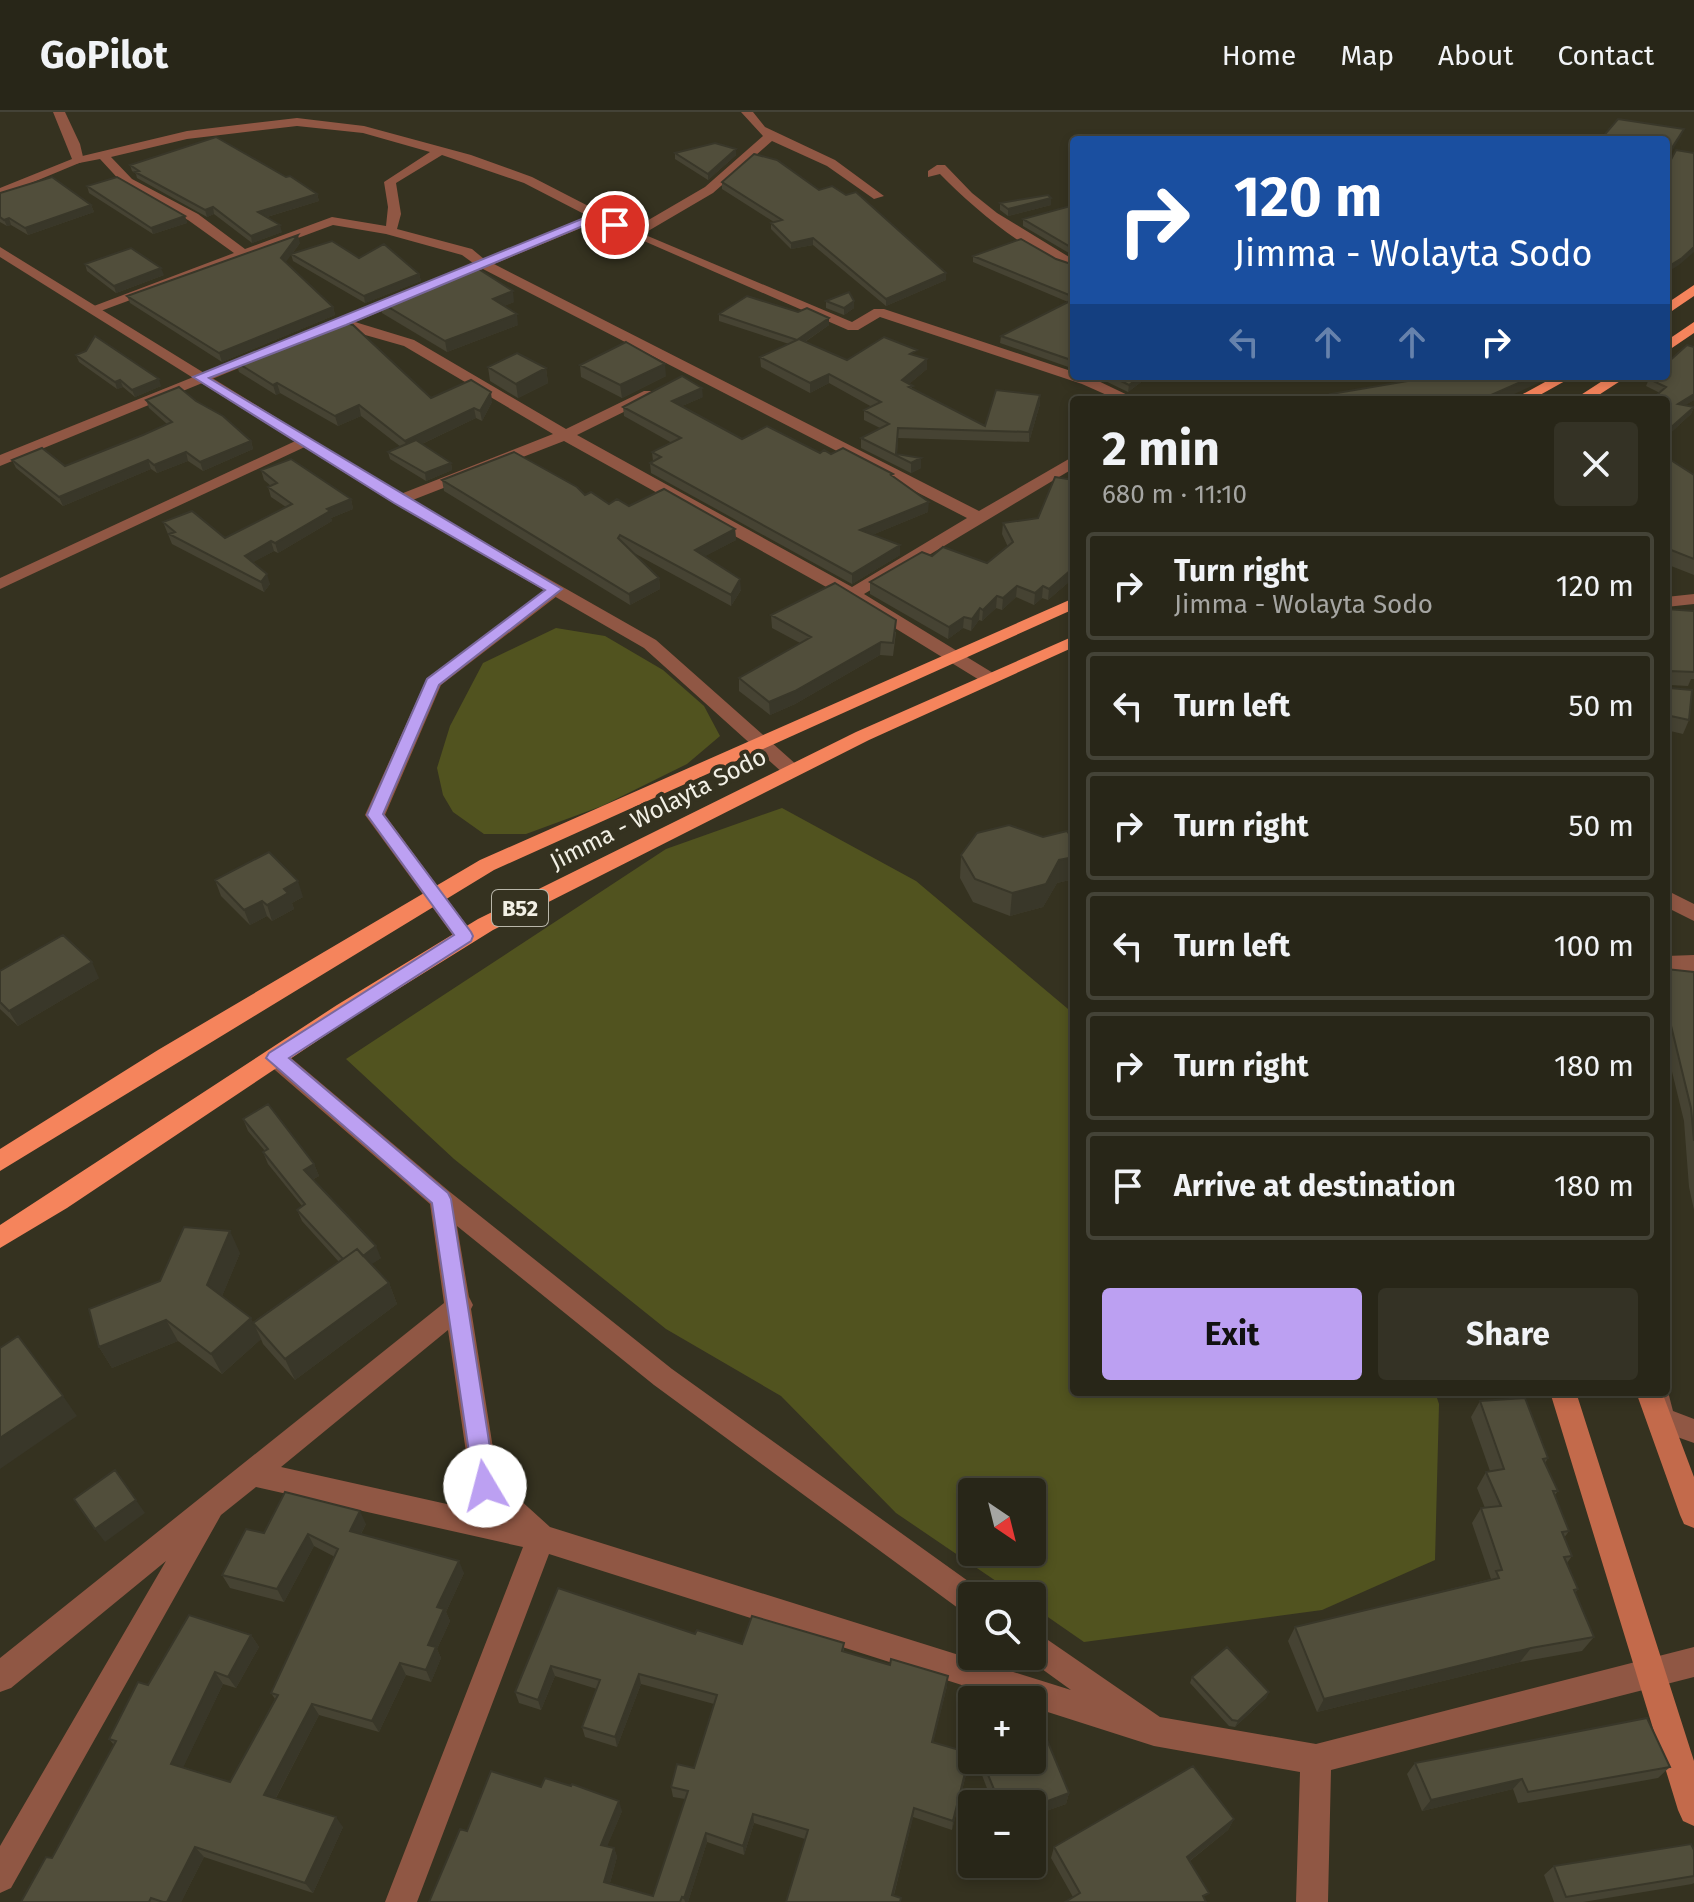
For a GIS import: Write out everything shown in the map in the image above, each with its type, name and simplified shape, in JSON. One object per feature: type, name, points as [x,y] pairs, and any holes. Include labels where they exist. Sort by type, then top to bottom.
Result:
[{"type":"highway","points":[[1670,308],[1694,289]]},
{"type":"highway","points":[[1670,345],[1694,326]]},
{"type":"highway","points":[[1527,396],[1559,380]]},
{"type":"highway","points":[[1587,396],[1614,380]]},
{"type":"highway","name":"Jimma - Wolayta Sodo","points":[[0,1161],[166,1056],[487,865],[1070,605]]},
{"type":"highway","name":"Jimma - Wolayta Sodo","points":[[0,1238],[100,1176],[464,936],[791,770],[987,677],[1070,643]]},
{"type":"main road","points":[[1564,1396],[1694,1810]]},
{"type":"main road","points":[[1659,1405],[1694,1515]]},
{"type":"street","points":[[59,112],[74,144],[78,161]]},
{"type":"street","points":[[747,112],[761,130],[831,163],[878,196]]},
{"type":"street","points":[[0,192],[78,161],[187,135],[297,122],[364,130],[528,180],[633,234],[853,327],[879,312],[1070,371]]},
{"type":"street","points":[[633,234],[709,190],[771,136]]},
{"type":"street","points":[[392,231],[394,205],[390,182],[440,151]]},
{"type":"street","points":[[104,156],[128,182],[193,217],[244,254]]},
{"type":"street","points":[[932,174],[941,168],[963,192],[1004,224],[1070,264]]},
{"type":"street","points":[[598,216],[334,325],[409,343],[565,435],[852,594],[987,677]]},
{"type":"street","points":[[1004,224],[1028,219]]},
{"type":"street","points":[[93,309],[332,221],[392,231],[467,252],[679,379],[980,518]]},
{"type":"street","points":[[0,251],[399,500],[650,644],[791,770]]},
{"type":"street","points":[[0,461],[285,344]]},
{"type":"street","points":[[399,500],[565,435],[679,379]]},
{"type":"street","points":[[1096,380],[1124,396]]},
{"type":"street","points":[[0,584],[304,442]]},
{"type":"street","points":[[852,594],[1070,463]]},
{"type":"street","points":[[464,936],[375,815],[433,682],[555,589]]},
{"type":"street","points":[[1670,602],[1694,599]]},
{"type":"street","points":[[1670,899],[1694,914]]},
{"type":"street","points":[[1670,964],[1694,963]]},
{"type":"street","points":[[276,1058],[441,1199],[663,1377],[958,1591]]},
{"type":"street","points":[[441,1199],[460,1305],[485,1486],[541,1538]]},
{"type":"street","points":[[0,1677],[460,1305]]},
{"type":"street","points":[[1659,1405],[1694,1431]]},
{"type":"street","points":[[252,1473],[541,1538],[1154,1731],[1316,1759],[1694,1662]]},
{"type":"street","points":[[0,1877],[215,1503]]},
{"type":"street","points":[[401,1902],[541,1538]]},
{"type":"street","points":[[1046,1654],[1154,1731]]},
{"type":"street","points":[[1312,1902],[1316,1759]]},
{"type":"shaded area","points":[[556,628],[605,636],[663,670],[704,706],[720,736],[687,764],[602,806],[526,834],[484,834],[453,812],[443,795],[437,768],[450,726],[483,663]]},
{"type":"shaded area","points":[[782,808],[916,881],[1070,1011],[1070,1396],[1436,1396],[1439,1404],[1435,1560],[1322,1610],[1084,1642],[1046,1616],[1046,1582],[997,1582],[974,1566],[1046,1566],[1046,1478],[958,1478],[958,1555],[896,1513],[781,1396],[666,1329],[454,1159],[346,1059],[666,849]]},
{"type":"building","points":[[1618,119],[1684,129],[1670,151],[1670,136],[1603,136]]},
{"type":"building","points":[[216,137],[286,177],[290,176],[317,194],[258,212],[280,225],[251,236],[213,207],[205,210],[135,172],[139,171],[130,165]]},
{"type":"building","points":[[715,143],[736,149],[708,174],[675,153]]},
{"type":"building","points":[[1676,150],[1694,153],[1694,247],[1670,266],[1670,161]]},
{"type":"building","points":[[754,154],[777,160],[819,190],[832,186],[846,195],[856,192],[946,273],[886,299],[813,238],[791,243],[771,223],[782,220],[722,182]]},
{"type":"building","points":[[52,177],[91,205],[25,228],[9,218],[4,220],[0,217],[0,193]]},
{"type":"building","points":[[117,177],[185,216],[151,228],[87,186]]},
{"type":"building","points":[[1048,195],[1051,198],[1008,209],[1000,203]]},
{"type":"building","points":[[1070,206],[1070,247],[1023,219]]},
{"type":"building","points":[[298,235],[281,258],[333,307],[219,353],[127,296]]},
{"type":"building","points":[[1021,239],[1070,264],[1070,295],[973,256]]},
{"type":"building","points":[[332,241],[359,258],[384,244],[419,274],[364,296],[291,254]]},
{"type":"building","points":[[131,248],[161,268],[114,286],[85,264]]},
{"type":"building","points":[[477,268],[513,291],[493,299],[517,314],[445,341],[380,302]]},
{"type":"building","points":[[849,292],[854,301],[844,308],[826,301]]},
{"type":"building","points":[[747,296],[798,312],[807,308],[829,318],[797,340],[719,314]]},
{"type":"building","points":[[1070,301],[1070,360],[1001,336]]},
{"type":"building","points":[[338,320],[353,325],[431,398],[471,380],[491,392],[480,411],[474,408],[405,441],[359,405],[335,416],[277,383],[273,385],[236,362]]},
{"type":"building","points":[[95,336],[159,379],[132,390],[120,380],[115,382],[76,355],[86,351]]},
{"type":"building","points":[[884,337],[917,350],[910,354],[927,359],[902,380],[913,386],[909,387],[985,426],[996,390],[1040,395],[1029,432],[898,428],[896,454],[921,458],[911,463],[861,438],[889,424],[864,410],[881,402],[829,374],[810,383],[760,357],[799,339],[847,360]]},
{"type":"building","points":[[626,342],[665,364],[620,385],[580,365]]},
{"type":"building","points":[[1687,345],[1694,347],[1694,394],[1678,404],[1694,407],[1670,428],[1670,396],[1656,396],[1666,387],[1651,380],[1670,380],[1670,360]]},
{"type":"building","points":[[517,353],[546,368],[516,384],[488,367]]},
{"type":"building","points":[[682,376],[702,388],[672,401],[742,439],[767,426],[820,453],[824,450],[831,454],[843,448],[893,474],[929,502],[860,530],[900,545],[852,574],[650,463],[661,457],[652,452],[681,438],[623,407]]},
{"type":"building","points":[[1119,380],[1136,380],[1129,385]]},
{"type":"building","points":[[1413,380],[1525,380],[1489,396],[1331,394]]},
{"type":"building","points":[[179,387],[223,416],[251,441],[200,462],[186,452],[154,465],[148,460],[59,497],[12,460],[42,448],[65,466],[143,435],[172,422],[146,400]]},
{"type":"building","points":[[416,440],[451,463],[425,473],[388,452]]},
{"type":"building","points":[[514,452],[577,487],[585,495],[591,492],[609,504],[617,499],[629,506],[664,489],[735,529],[695,550],[740,579],[731,595],[620,535],[618,538],[659,578],[629,594],[442,480]]},
{"type":"building","points":[[291,459],[351,499],[327,509],[330,511],[275,543],[271,541],[245,556],[267,574],[261,582],[169,534],[175,532],[163,522],[192,511],[225,538],[292,504],[268,487],[277,483],[261,470]]},
{"type":"building","points":[[1670,460],[1694,475],[1694,559],[1670,550]]},
{"type":"building","points":[[1055,477],[1070,479],[1070,571],[1049,589],[1043,586],[1035,593],[1017,586],[1003,598],[997,596],[983,610],[980,608],[972,619],[964,617],[949,627],[870,582],[922,552],[932,556],[943,547],[987,563],[1013,542],[1003,523],[1038,518]]},
{"type":"building","points":[[835,583],[896,620],[893,643],[881,642],[795,691],[769,702],[739,678],[811,637],[771,615]]},
{"type":"building","points":[[1670,609],[1694,611],[1694,672],[1670,671]]},
{"type":"building","points":[[1670,688],[1692,690],[1689,720],[1670,716]]},
{"type":"building","points":[[1009,825],[1043,837],[1067,831],[1070,835],[1070,858],[1059,860],[1046,884],[1012,893],[975,879],[961,855],[977,833]]},
{"type":"building","points":[[269,852],[298,881],[284,889],[288,893],[267,905],[262,901],[244,910],[215,880]]},
{"type":"building","points":[[63,935],[92,962],[9,1011],[0,1002],[0,971]]},
{"type":"building","points":[[1670,969],[1694,972],[1694,1141],[1691,1108],[1670,1021]]},
{"type":"building","points":[[268,1104],[314,1164],[304,1170],[376,1246],[363,1256],[357,1249],[343,1259],[297,1210],[305,1204],[263,1152],[268,1149],[243,1119]]},
{"type":"building","points":[[184,1227],[230,1231],[207,1285],[251,1318],[211,1354],[166,1320],[99,1347],[89,1309],[160,1281]]},
{"type":"building","points":[[357,1249],[389,1283],[285,1359],[253,1323]]},
{"type":"building","points":[[18,1336],[63,1396],[0,1438],[0,1348]]},
{"type":"building","points":[[1525,1398],[1548,1458],[1543,1459],[1558,1491],[1553,1491],[1569,1531],[1562,1532],[1572,1556],[1564,1557],[1594,1637],[1531,1648],[1324,1699],[1295,1627],[1499,1578],[1496,1571],[1502,1570],[1481,1508],[1501,1506],[1486,1472],[1504,1469],[1480,1401]]},
{"type":"building","points":[[115,1470],[136,1500],[95,1529],[74,1499]]},
{"type":"building","points":[[285,1492],[360,1511],[350,1531],[459,1561],[437,1607],[444,1609],[428,1645],[436,1647],[426,1670],[400,1663],[372,1721],[312,1704],[264,1795],[336,1817],[305,1883],[195,1847],[167,1902],[151,1898],[149,1902],[21,1902],[46,1857],[52,1858],[116,1741],[109,1739],[138,1682],[148,1685],[189,1615],[251,1635],[228,1677],[215,1672],[171,1764],[230,1782],[278,1695],[271,1693],[338,1549],[308,1534],[277,1589],[222,1575],[246,1529],[264,1533]]},
{"type":"building","points":[[558,1588],[695,1634],[697,1630],[742,1644],[752,1616],[844,1643],[842,1651],[890,1665],[891,1659],[948,1676],[932,1742],[958,1750],[958,1774],[965,1774],[961,1790],[958,1790],[953,1821],[914,1808],[892,1895],[901,1898],[900,1902],[786,1902],[808,1830],[753,1814],[743,1846],[706,1833],[680,1902],[429,1902],[460,1829],[467,1831],[491,1771],[541,1787],[545,1778],[572,1784],[619,1801],[601,1845],[614,1848],[604,1882],[653,1896],[688,1791],[671,1787],[677,1764],[694,1768],[717,1695],[639,1674],[615,1737],[582,1727],[600,1680],[551,1666],[538,1700],[515,1692]]},
{"type":"building","points":[[1227,1647],[1269,1692],[1238,1721],[1232,1720],[1192,1677]]},
{"type":"building","points":[[1647,1718],[1670,1767],[1528,1792],[1522,1779],[1431,1800],[1415,1763]]},
{"type":"building","points":[[1046,1738],[1069,1793],[1046,1802],[1046,1790],[994,1790],[988,1774],[1046,1774]]},
{"type":"building","points":[[1193,1766],[1234,1819],[1187,1857],[1209,1893],[1203,1896],[1206,1902],[1065,1902],[1080,1893],[1054,1847]]},
{"type":"building","points":[[1691,1844],[1694,1850],[1694,1876],[1566,1897],[1554,1866]]},
{"type":"route","points":[[485,1486],[460,1305],[441,1199],[276,1058],[464,936],[375,815],[433,682],[555,589],[399,500],[199,377],[342,323],[598,216],[615,225]]}]
